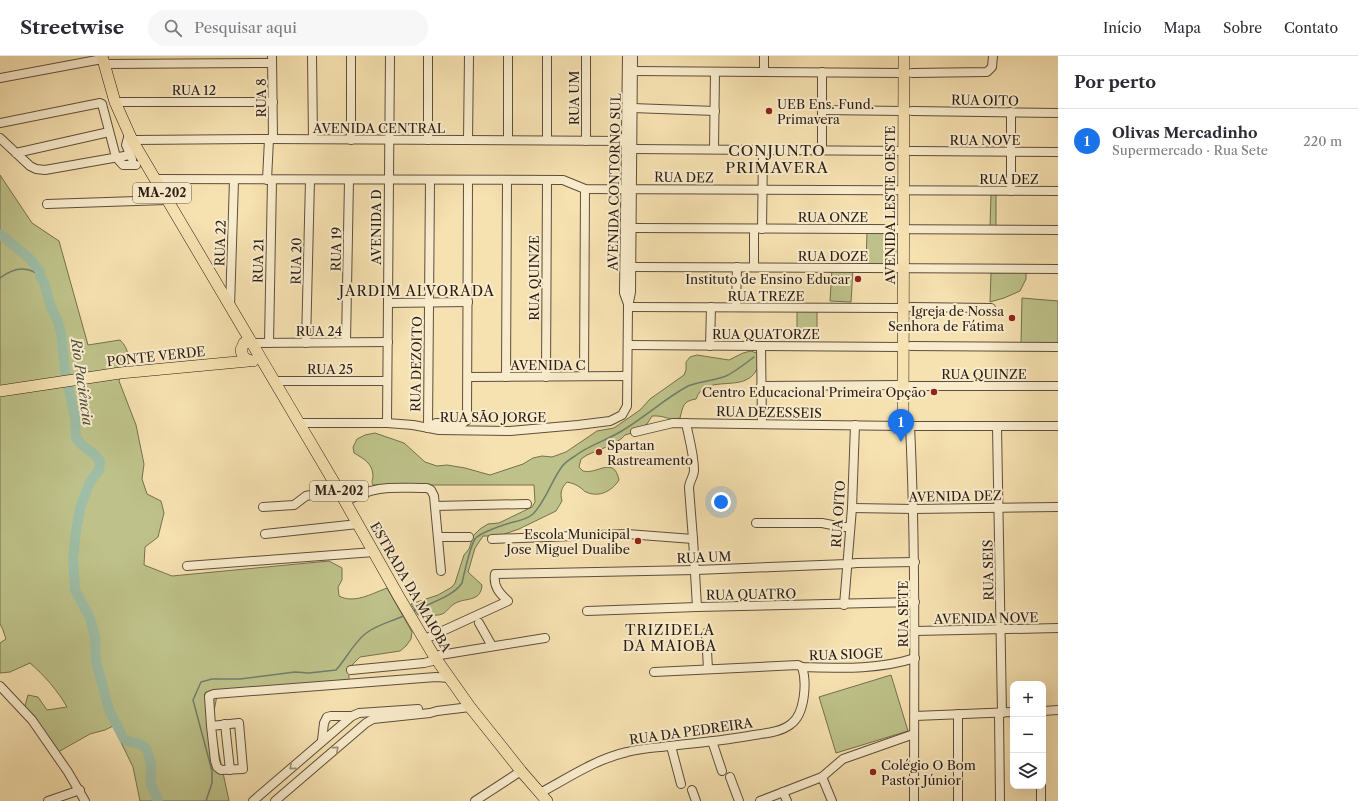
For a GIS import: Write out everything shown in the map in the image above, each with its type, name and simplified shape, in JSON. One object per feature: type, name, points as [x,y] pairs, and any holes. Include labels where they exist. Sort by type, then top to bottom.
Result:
[{"type":"main road","name":"AVENIDA LESTE OESTE","points":[[904,56],[908,73]]},
{"type":"main road","name":"AVENIDA LESTE OESTE","points":[[907,426],[908,73],[912,56]]},
{"type":"main road","name":"MA-202","points":[[102,59],[115,102],[141,165],[154,179],[239,323],[246,344],[243,355],[253,360]]},
{"type":"main road","name":"PONTE VERDE","points":[[220,364],[234,356],[246,344]]},
{"type":"main road","name":"PONTE VERDE","points":[[0,392],[120,373],[253,360]]},
{"type":"main road","name":"ESTRADA DA MAIOBA","points":[[253,360],[271,377],[436,658],[470,707],[543,798]]},
{"type":"street","points":[[312,56],[312,139]]},
{"type":"street","points":[[351,56],[351,140]]},
{"type":"street","name":"AVENIDA D","points":[[387,423],[390,56]]},
{"type":"street","points":[[428,56],[428,140]]},
{"type":"street","points":[[468,140],[469,56]]},
{"type":"street","points":[[508,56],[508,140]]},
{"type":"street","points":[[547,56],[547,140]]},
{"type":"street","name":"RUA UM","points":[[586,56],[586,140]]},
{"type":"street","name":"AVENIDA CONTORNO SUL","points":[[627,56],[626,141],[632,228],[631,292],[628,307],[627,376]]},
{"type":"street","name":"AVENIDA CONTORNO SUL","points":[[628,307],[624,293],[632,149],[633,56]]},
{"type":"street","points":[[764,56],[764,72]]},
{"type":"street","points":[[633,71],[908,73],[987,72],[992,67],[993,56]]},
{"type":"street","points":[[0,78],[102,59],[272,60]]},
{"type":"street","name":"RUA 8","points":[[269,180],[273,102],[272,60]]},
{"type":"street","points":[[714,149],[715,72]]},
{"type":"street","points":[[822,72],[822,150]]},
{"type":"street","name":"RUA 12","points":[[115,102],[273,102]]},
{"type":"street","points":[[0,123],[100,103],[102,104],[116,157],[123,164],[141,165]]},
{"type":"street","points":[[632,108],[715,110]]},
{"type":"street","name":"RUA OITO","points":[[822,110],[1058,113]]},
{"type":"street","points":[[1011,112],[1011,190]]},
{"type":"street","points":[[16,153],[109,132]]},
{"type":"street","points":[[130,137],[126,145],[133,162],[141,165]]},
{"type":"street","name":"AVENIDA CENTRAL","points":[[130,137],[351,140],[626,141]]},
{"type":"street","points":[[0,138],[30,166],[36,169],[45,170],[130,155]]},
{"type":"street","name":"RUA NOVE","points":[[632,149],[1058,152]]},
{"type":"street","points":[[754,267],[763,190],[763,150]]},
{"type":"street","points":[[154,179],[547,180],[568,181],[585,189],[629,188]]},
{"type":"street","name":"RUA 22","points":[[230,308],[234,180]]},
{"type":"street","name":"RUA 21","points":[[269,180],[269,343]]},
{"type":"street","name":"RUA 20","points":[[306,343],[310,180]]},
{"type":"street","name":"RUA 19","points":[[346,342],[350,180]]},
{"type":"street","name":"RUA DEZOITO","points":[[428,428],[430,180]]},
{"type":"street","points":[[428,428],[436,423],[462,424],[467,420],[468,180]]},
{"type":"street","points":[[506,377],[507,180]]},
{"type":"street","name":"RUA QUINZE","points":[[546,376],[547,180]]},
{"type":"street","name":"RUA DEZ","points":[[629,188],[1058,191]]},
{"type":"street","points":[[584,376],[585,189]]},
{"type":"street","points":[[47,204],[166,200]]},
{"type":"street","name":"RUA ONZE","points":[[632,228],[1058,230]]},
{"type":"street","name":"RUA DOZE","points":[[632,267],[1058,269]]},
{"type":"street","points":[[736,307],[737,267]]},
{"type":"street","points":[[388,303],[468,302]]},
{"type":"street","name":"RUA TREZE","points":[[628,307],[991,308]]},
{"type":"street","points":[[710,346],[711,307]]},
{"type":"street","name":"RUA 24","points":[[246,344],[388,342]]},
{"type":"street","name":"RUA QUATORZE","points":[[628,345],[1058,347]]},
{"type":"street","points":[[761,346],[762,424]]},
{"type":"street","name":"AVENIDA C","points":[[468,377],[627,376]]},
{"type":"street","name":"RUA SÃO JORGE","points":[[298,423],[387,423],[413,425],[439,430],[510,431],[550,429],[610,421],[618,418],[624,413],[627,406],[627,376]]},
{"type":"street","name":"RUA 25","points":[[271,377],[387,381]]},
{"type":"street","name":"RUA QUINZE","points":[[762,386],[1058,386]]},
{"type":"street","name":"RUA DEZESSEIS","points":[[635,432],[673,423],[854,426],[1058,426]]},
{"type":"street","points":[[686,423],[694,469],[694,473],[689,483],[689,488],[694,539],[697,607]]},
{"type":"street","name":"RUA OITO","points":[[844,604],[852,508],[854,426]]},
{"type":"street","name":"RUA SETE","points":[[907,426],[914,509],[915,562],[914,801]]},
{"type":"street","name":"RUA SEIS","points":[[997,426],[1000,713]]},
{"type":"street","points":[[345,502],[368,491],[383,488],[427,488],[432,492],[435,506],[441,571]]},
{"type":"street","points":[[263,507],[294,505],[306,496],[338,489]]},
{"type":"street","points":[[435,506],[527,504]]},
{"type":"street","name":"AVENIDA DEZ","points":[[852,508],[914,509],[1058,507]]},
{"type":"street","points":[[756,523],[822,523],[850,527]]},
{"type":"street","points":[[265,534],[358,524]]},
{"type":"street","points":[[492,539],[644,534],[694,539]]},
{"type":"street","points":[[438,537],[469,537]]},
{"type":"street","points":[[187,566],[374,552]]},
{"type":"street","name":"RUA UM","points":[[425,639],[508,602],[497,589],[494,580],[495,574],[696,570],[915,562]]},
{"type":"street","name":"RUA QUATRO","points":[[588,611],[915,602]]},
{"type":"street","points":[[479,623],[492,646]]},
{"type":"street","name":"AVENIDA NOVE","points":[[915,631],[1058,628]]},
{"type":"street","points":[[706,633],[708,669]]},
{"type":"street","points":[[351,670],[424,663],[436,658],[492,646],[545,638]]},
{"type":"street","name":"RUA SIOGE","points":[[654,672],[798,666],[849,668],[897,663],[915,658]]},
{"type":"street","name":"RUA DA PEDREIRA","points":[[543,798],[595,763],[618,754],[671,746],[712,742],[777,731],[786,728],[793,723],[802,709],[804,697],[802,667]]},
{"type":"street","points":[[211,726],[239,723],[244,769],[221,770],[217,767],[211,726],[209,696],[214,694],[436,677],[450,678]]},
{"type":"street","points":[[0,686],[32,720],[80,790],[85,801]]},
{"type":"street","points":[[0,698],[10,697]]},
{"type":"street","points":[[252,801],[352,716],[359,713],[373,716],[430,709],[437,711],[470,707]]},
{"type":"street","points":[[1046,711],[1058,710]]},
{"type":"street","points":[[915,716],[1010,712]]},
{"type":"street","points":[[1000,713],[1000,801]]},
{"type":"street","points":[[958,714],[958,801]]},
{"type":"street","points":[[322,740],[324,723],[327,717],[352,716]]},
{"type":"street","points":[[275,801],[373,716]]},
{"type":"street","points":[[225,724],[230,770]]},
{"type":"street","points":[[760,801],[822,776],[843,759],[914,734]]},
{"type":"street","points":[[712,742],[722,771]]},
{"type":"street","points":[[671,746],[681,784]]},
{"type":"street","points":[[305,756],[315,767]]},
{"type":"street","points":[[475,801],[521,771]]},
{"type":"street","points":[[822,776],[832,801]]},
{"type":"street","points":[[730,777],[739,801]]},
{"type":"street","points":[[1041,789],[1041,801]]},
{"type":"street","points":[[48,801],[80,790]]},
{"type":"street","points":[[692,790],[696,801]]},
{"type":"street","points":[[783,792],[787,801]]},
{"type":"green space","points":[[0,175],[32,223],[59,241],[88,345],[120,340],[127,350],[128,355],[126,365],[119,381],[136,425],[144,464],[142,479],[147,494],[161,501],[164,513],[158,537],[145,547],[144,565],[172,576],[329,561],[342,568],[342,580],[338,587],[339,596],[357,599],[387,588],[412,632],[411,639],[400,651],[360,657],[349,668],[349,680],[218,691],[212,721],[229,801],[140,801],[133,767],[113,726],[90,734],[58,752],[25,706],[28,695],[38,697],[47,710],[67,707],[55,689],[30,663],[10,672],[0,673],[0,643],[6,639],[0,624]]},
{"type":"green space","points":[[991,194],[996,194],[996,227],[990,227]]},
{"type":"green space","points":[[867,231],[901,232],[901,265],[866,265]]},
{"type":"green space","points":[[832,268],[853,269],[851,302],[830,301]]},
{"type":"green space","points":[[1026,272],[1026,279],[1020,291],[990,302],[991,273]]},
{"type":"green space","points":[[1022,298],[1058,301],[1058,344],[1021,344]]},
{"type":"green space","points":[[797,308],[817,309],[817,340],[797,340]]},
{"type":"green space","points":[[751,351],[759,354],[759,362],[757,369],[751,377],[744,381],[716,384],[708,387],[701,391],[696,399],[688,401],[684,405],[680,418],[672,419],[652,416],[647,424],[635,432],[625,435],[611,445],[581,459],[579,467],[583,471],[588,472],[609,467],[617,473],[619,480],[609,490],[600,494],[591,494],[576,485],[567,482],[563,486],[561,493],[562,501],[556,511],[519,529],[499,536],[483,536],[475,548],[468,572],[482,585],[479,595],[454,604],[442,614],[418,615],[411,604],[438,595],[452,587],[455,583],[464,555],[469,549],[473,536],[480,529],[488,524],[499,523],[532,507],[535,502],[534,485],[373,485],[371,467],[364,459],[354,453],[353,447],[357,439],[365,435],[375,433],[404,443],[425,462],[437,466],[447,465],[465,468],[490,475],[523,464],[533,458],[542,456],[552,457],[566,452],[597,431],[614,428],[640,410],[650,399],[684,375],[686,370],[686,362],[690,357],[697,355],[729,360]]},
{"type":"green space","points":[[891,675],[908,731],[836,753],[819,697]]},
{"type":"waterway","name":"Rio Paciência","points":[[0,234],[29,258],[40,271],[40,276],[44,283],[61,333],[65,370],[75,418],[76,438],[100,461],[99,470],[90,482],[81,505],[73,559],[75,590],[90,618],[95,637],[96,661],[109,710],[124,739],[141,744],[147,749],[151,764],[151,784],[158,801]]},
{"type":"waterway","points":[[0,278],[10,272],[20,269],[30,270],[40,276]]},
{"type":"waterway","points":[[412,612],[439,600],[458,588],[462,583],[475,539],[481,534],[525,519],[533,514],[541,504],[561,468],[569,460],[586,449],[629,427],[688,386],[726,376],[737,370],[754,357]]},
{"type":"waterway","points":[[206,801],[212,783],[212,771],[193,700],[201,682],[212,679],[240,679],[295,672],[309,673],[336,670],[357,642],[365,634],[374,628],[405,615]]},
{"type":"place","name":"UEB Ens. Fund. Primavera","points":[[769,111]]},
{"type":"place","name":"Instituto de Ensino Educar","points":[[858,279]]},
{"type":"place","name":"Igreja de Nossa Senhora de Fátima","points":[[1012,318]]},
{"type":"place","name":"Centro Educacional Primeira Opção","points":[[934,392]]},
{"type":"place","name":"Olivas Mercadinho","points":[[901,442]]},
{"type":"place","name":"Spartan Rastreamento","points":[[599,452]]},
{"type":"place","name":"Escola Municipal Jose Miguel Dualibe","points":[[638,541]]},
{"type":"place","name":"Colégio O Bom Pastor Júnior","points":[[873,772]]},
{"type":"district","name":"CONJUNTO PRIMAVERA","points":[[777,160]]},
{"type":"district","name":"JARDIM ALVORADA","points":[[417,291]]},
{"type":"district","name":"TRIZIDELA DA MAIOBA","points":[[670,638]]}]
